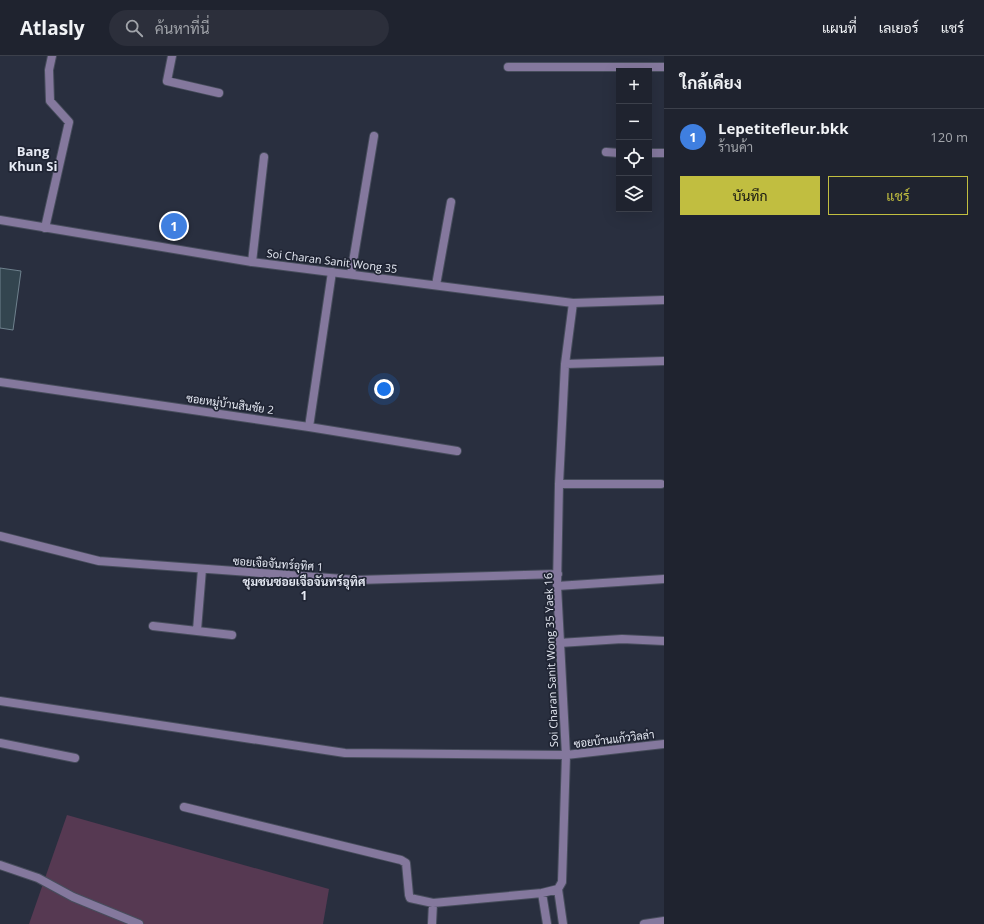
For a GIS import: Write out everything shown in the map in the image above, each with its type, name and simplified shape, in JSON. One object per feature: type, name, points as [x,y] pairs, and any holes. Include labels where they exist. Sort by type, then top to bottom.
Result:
[{"type":"street","points":[[45,228],[69,122],[50,101],[49,70],[52,56]]},
{"type":"street","points":[[172,56],[167,81],[219,93]]},
{"type":"street","points":[[508,67],[664,67]]},
{"type":"street","points":[[351,274],[374,136]]},
{"type":"street","points":[[606,152],[616,153]]},
{"type":"street","points":[[652,153],[664,154]]},
{"type":"street","points":[[252,262],[264,157]]},
{"type":"street","points":[[436,285],[451,202]]},
{"type":"street","name":"Soi Charan Sanit Wong 35","points":[[0,220],[252,262],[573,303],[664,300]]},
{"type":"street","points":[[308,427],[332,272]]},
{"type":"street","name":"Soi Charan Sanit Wong 35 Yaek 16","points":[[558,889],[562,882],[566,755],[557,586],[559,484],[566,364],[573,303]]},
{"type":"street","points":[[566,364],[664,361]]},
{"type":"street","name":"ซอยหมู่บ้านสินชัย 2","points":[[0,382],[308,427],[457,451]]},
{"type":"street","points":[[559,484],[661,484]]},
{"type":"street","name":"ซอยเจือจันทร์อุทิศ 1","points":[[0,536],[99,561],[356,580],[558,574]]},
{"type":"street","points":[[197,630],[202,569]]},
{"type":"street","points":[[557,586],[664,579]]},
{"type":"street","points":[[152,626],[232,635]]},
{"type":"street","points":[[559,643],[622,639],[664,640]]},
{"type":"street","name":"ซอยบ้านแก้ววิลล่า","points":[[0,701],[345,753],[566,755],[664,744]]},
{"type":"street","points":[[0,743],[75,758]]},
{"type":"street","points":[[184,807],[401,860],[406,863],[410,898],[417,900],[433,903],[542,893],[558,889],[564,924]]},
{"type":"street","points":[[0,866],[38,878],[73,897],[139,924]]},
{"type":"street","points":[[542,893],[547,924]]},
{"type":"street","points":[[432,924],[433,903]]},
{"type":"street","points":[[644,924],[664,921]]},
{"type":"shaded area","points":[[67,815],[329,889],[323,924],[29,924]]},
{"type":"building","points":[[0,268],[21,271],[13,330],[0,328]]},
{"type":"place","name":"Lepetitefleur.bkk","points":[[174,226]]},
{"type":"district","name":"Bang Khun Si","points":[[33,158]]},
{"type":"district","name":"ชุมชนซอยเจือจันทร์อุทิศ 1","points":[[304,589]]}]
